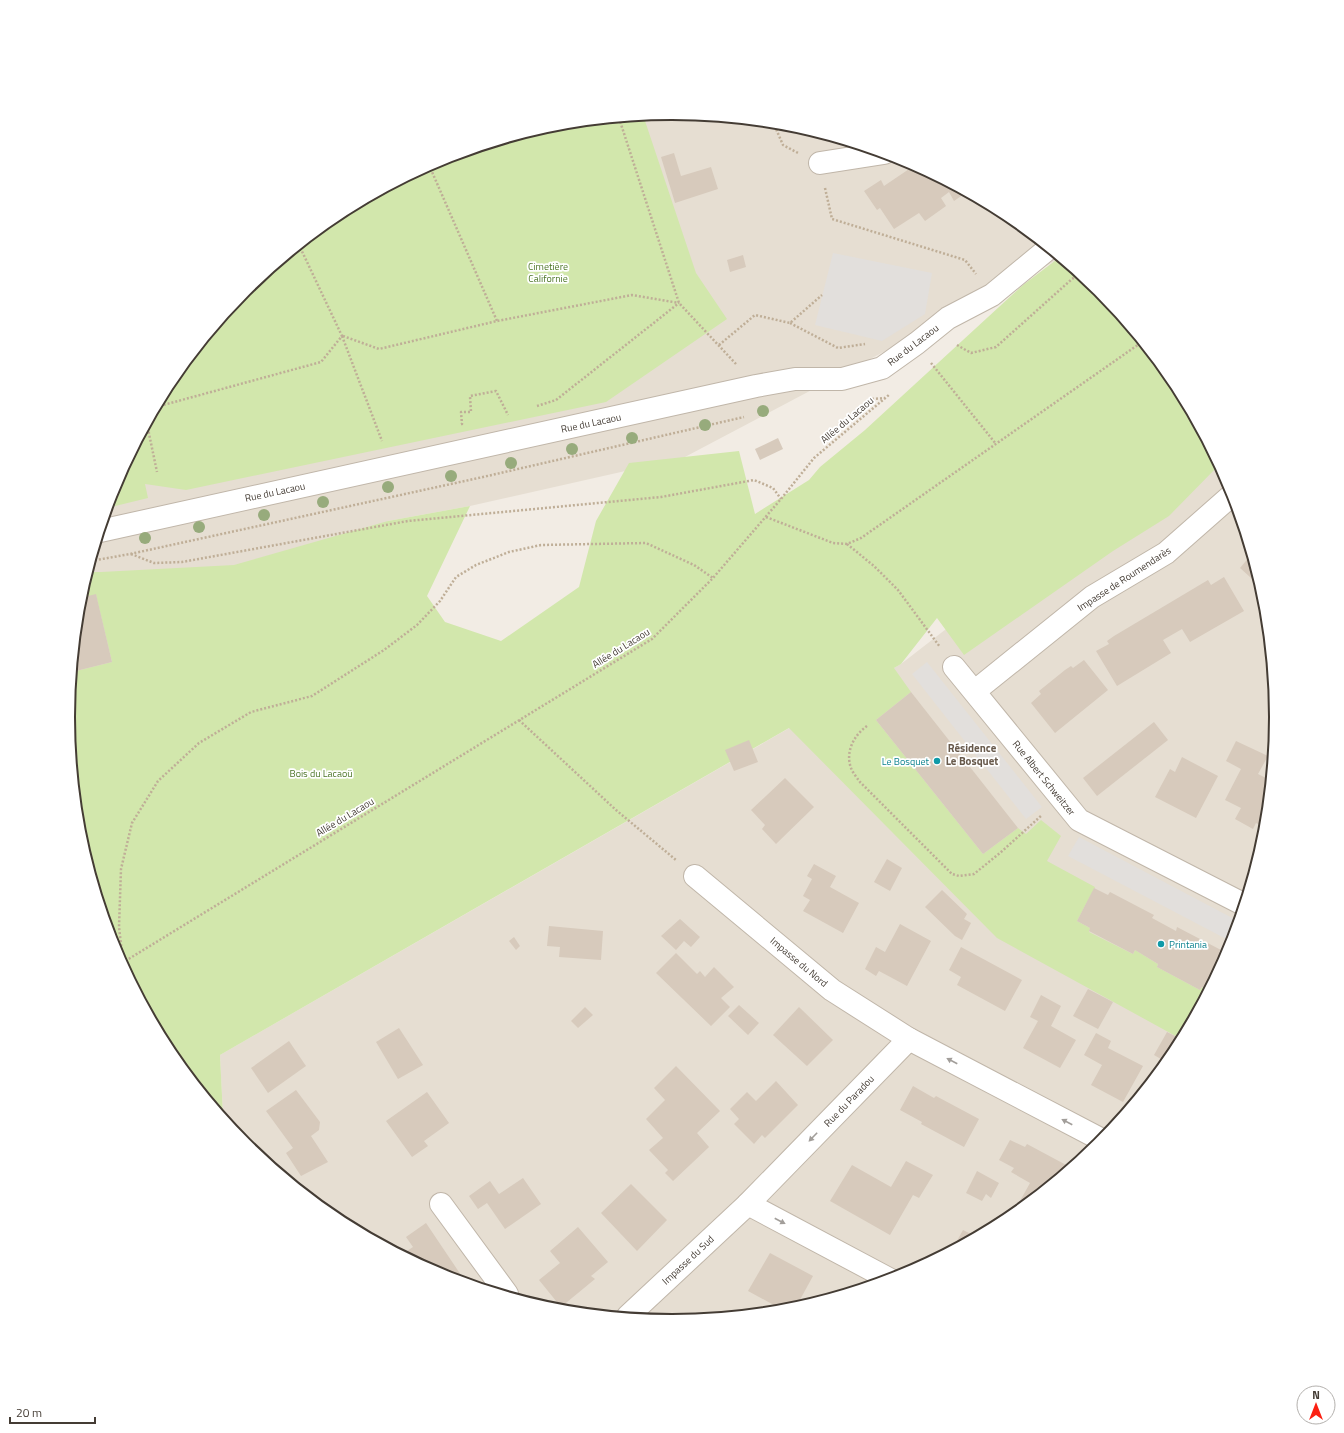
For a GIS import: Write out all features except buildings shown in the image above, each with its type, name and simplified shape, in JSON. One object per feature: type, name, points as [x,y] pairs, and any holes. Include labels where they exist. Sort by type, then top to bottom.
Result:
[{"type":"street","points":[[820,163],[873,155]]},
{"type":"street","name":"Rue du Lacaou","points":[[106,529],[756,386],[795,379],[842,379],[882,368],[917,343],[948,318],[992,295],[1045,251]]},
{"type":"street","name":"Impasse de Roumendarès","points":[[974,691],[1092,597],[1166,553],[1228,499]]},
{"type":"street","name":"Rue Albert Schweitzer","points":[[954,667],[1079,820],[1239,902]]},
{"type":"street","name":"Impasse du Nord","points":[[695,876],[832,990],[909,1039]]},
{"type":"street","points":[[909,1039],[1096,1137]]},
{"type":"street","name":"Rue du Paradou","points":[[748,1204],[909,1039]]},
{"type":"street","points":[[441,1204],[503,1289]]},
{"type":"street","points":[[748,1204],[882,1275]]},
{"type":"street","name":"Impasse du Sud","points":[[632,1312],[748,1204]]},
{"type":"path","points":[[620,122],[679,303],[756,386]]},
{"type":"path","points":[[776,129],[783,145],[820,163],[832,219],[965,260],[992,295]]},
{"type":"path","points":[[431,171],[497,320]]},
{"type":"path","points":[[301,249],[342,336],[381,442],[388,440]]},
{"type":"path","points":[[950,342],[971,353],[996,347],[1075,277]]},
{"type":"path","points":[[342,336],[379,349],[497,320],[632,295],[679,303]]},
{"type":"path","points":[[790,323],[822,295]]},
{"type":"path","points":[[535,406],[556,400],[679,303]]},
{"type":"path","points":[[718,345],[755,315],[790,323],[838,348]]},
{"type":"path","points":[[163,405],[321,362],[342,336]]},
{"type":"path","points":[[766,517],[833,543],[847,544],[861,538],[1139,344]]},
{"type":"path","points":[[925,367],[936,357]]},
{"type":"path","points":[[930,362],[996,444]]},
{"type":"path","name":"Allée du Lacaou","points":[[127,960],[652,639],[713,578],[781,500],[814,458],[896,389]]},
{"type":"path","points":[[455,426],[462,424],[461,412],[471,412],[470,396],[496,391],[508,416],[514,413]]},
{"type":"path","points":[[870,400],[885,398]]},
{"type":"path","points":[[96,560],[483,477],[746,417]]},
{"type":"path","points":[[148,431],[157,472]]},
{"type":"path","points":[[130,554],[154,563],[182,562],[408,521],[661,497],[754,480],[773,488],[781,500]]},
{"type":"path","points":[[121,948],[119,927],[121,869],[132,823],[158,781],[199,743],[251,712],[312,696],[384,650],[417,625],[440,601],[456,577],[476,565],[509,552],[541,545],[646,543],[694,564],[713,578]]},
{"type":"path","points":[[847,544],[874,566],[898,590],[954,667]]},
{"type":"path","points":[[519,720],[616,810],[695,876]]},
{"type":"path","points":[[867,726],[858,733],[853,742],[849,760],[852,769],[860,782],[952,874],[959,876],[974,874],[1060,798]]},
{"type":"shaded area","points":[[633,121],[711,121],[750,125],[788,131],[827,140],[864,151],[900,165],[936,181],[970,199],[1004,220],[1057,260],[683,458],[470,506],[388,521],[75,712],[76,677],[80,639],[86,600],[95,562],[120,488],[155,418],[198,353],[250,294],[278,268],[340,220],[374,199],[408,181],[480,151],[517,140],[556,131]]},
{"type":"shaded area","points":[[833,253],[932,273],[925,314],[882,341],[815,325]]},
{"type":"shaded area","points":[[1197,434],[1224,488],[1237,525],[1249,562],[1258,600],[1264,639],[1268,677],[1268,756],[1258,833],[1249,871],[1224,945],[1207,981],[1189,1015],[1146,1080],[1094,1139],[1066,1165],[1004,1213],[970,1234],[936,1252],[864,1282],[827,1293],[788,1302],[711,1312],[672,1314],[594,1308],[556,1302],[517,1293],[480,1282],[408,1252],[373,1234],[340,1213],[278,1165],[250,1139],[223,1110],[220,1055],[901,664]]},
{"type":"shaded area","points":[[927,662],[1042,807],[1026,819],[912,674]]},
{"type":"shaded area","points":[[1079,837],[1233,919],[1226,939],[1068,856]]},
{"type":"green space","name":"Cimetière Californie","points":[[645,121],[696,273],[727,319],[606,402],[186,490],[145,484],[148,498],[114,506],[120,488],[155,418],[198,353],[223,323],[250,294],[278,268],[309,243],[340,220],[374,199],[408,181],[480,151],[517,140],[556,131],[594,125]]},
{"type":"green space","name":"Bois du Lacaoü","points":[[1056,260],[1094,294],[1146,353],[1189,418],[1215,469],[1169,516],[1113,551],[964,655],[937,618],[901,664],[894,668],[911,692],[876,720],[983,854],[1018,828],[1026,834],[1041,820],[1061,836],[1047,861],[1095,887],[1077,921],[1090,928],[1089,932],[1133,954],[1135,950],[1158,964],[1157,967],[1200,990],[1202,987],[1203,988],[1176,1036],[997,938],[789,728],[220,1055],[223,1110],[198,1080],[155,1015],[120,945],[95,871],[86,833],[80,794],[76,756],[75,716],[77,671],[112,662],[96,595],[87,597],[93,572],[234,565],[388,521],[470,506],[427,596],[445,622],[501,641],[579,587],[596,521],[629,463],[739,451],[755,514],[809,480],[820,467],[865,430],[1023,285]]},
{"type":"place","name":"Le Bosquet","points":[[937,761]]},
{"type":"place","name":"Printania","points":[[1161,944]]},
{"type":"district","name":"Résidence Le Bosquet","points":[[972,754]]}]
